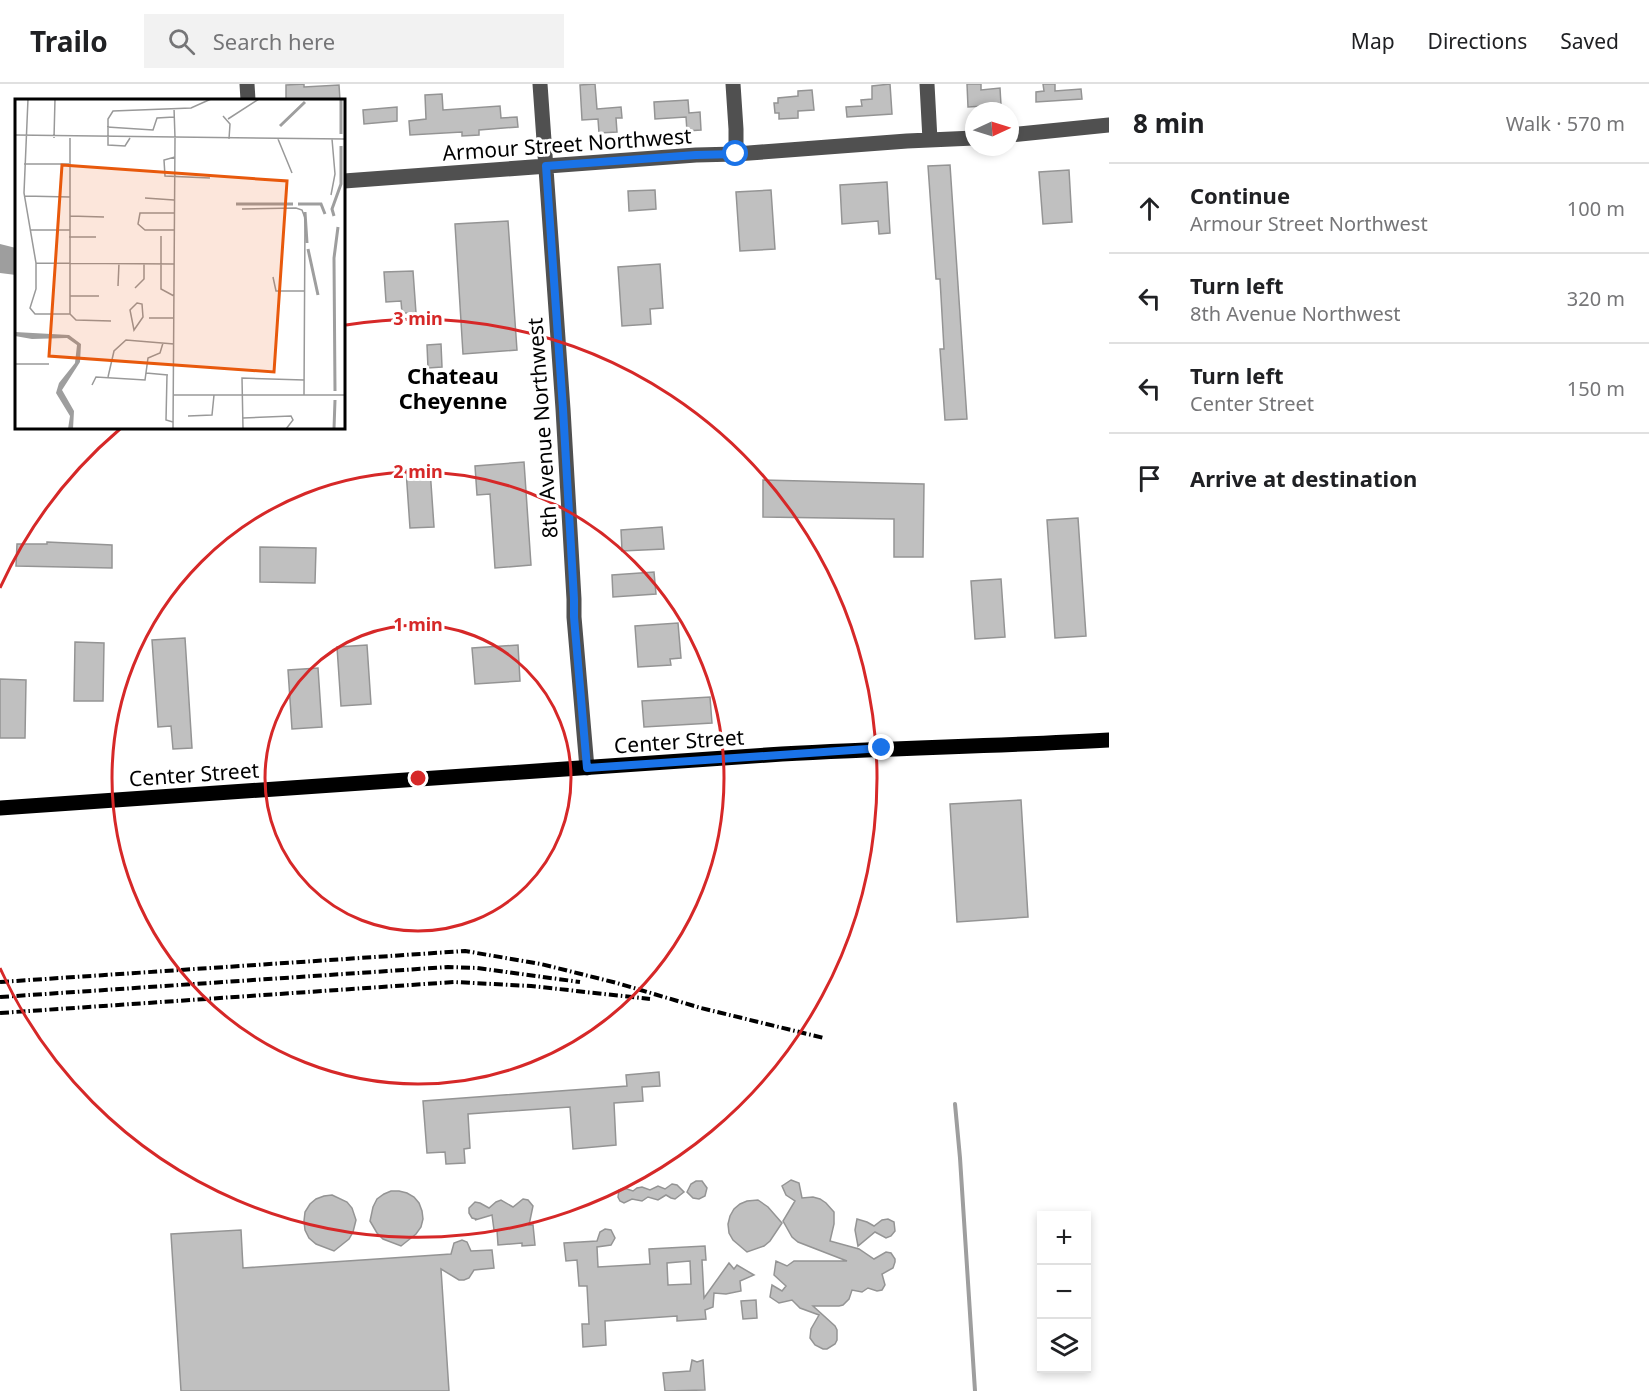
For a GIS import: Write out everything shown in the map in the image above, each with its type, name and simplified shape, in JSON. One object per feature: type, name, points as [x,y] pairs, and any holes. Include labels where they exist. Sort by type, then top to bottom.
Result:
[{"type":"main road","name":"Center Street","points":[[0,808],[882,748],[1109,740]]},
{"type":"street","points":[[247,84],[248,99]]},
{"type":"street","name":"8th Avenue Northwest","points":[[540,84],[563,409],[574,617],[587,768]]},
{"type":"street","points":[[733,84],[736,154]]},
{"type":"street","points":[[927,84],[930,140]]},
{"type":"street","points":[[1019,134],[1109,125]]},
{"type":"street","name":"Armour Street Northwest","points":[[345,181],[696,155],[965,138]]},
{"type":"shaded area","points":[[0,244],[15,248],[15,275],[0,273]]},
{"type":"building","points":[[304,84],[304,87],[339,85],[340,99],[286,99],[286,85]]},
{"type":"building","points":[[595,84],[597,109],[621,107],[622,118],[616,118],[617,132],[599,133],[598,119],[582,120],[580,85]]},
{"type":"building","points":[[890,84],[892,114],[847,117],[846,107],[862,106],[861,100],[872,99],[872,86]]},
{"type":"building","points":[[967,84],[981,84],[981,90],[1000,88],[1001,102],[968,102]]},
{"type":"building","points":[[1043,84],[1055,84],[1055,91],[1081,89],[1082,99],[1036,102],[1036,92],[1044,91]]},
{"type":"building","points":[[812,90],[814,110],[798,111],[798,118],[779,119],[779,113],[775,113],[774,103],[778,103],[778,98],[798,96],[798,91]]},
{"type":"building","points":[[442,94],[443,110],[500,106],[501,118],[517,117],[518,127],[479,130],[479,135],[462,136],[462,132],[410,135],[409,121],[426,119],[425,95]]},
{"type":"building","points":[[688,100],[689,113],[700,112],[701,130],[687,131],[686,117],[655,119],[654,102]]},
{"type":"building","points":[[397,107],[397,121],[364,124],[363,110]]},
{"type":"building","points":[[950,165],[967,419],[945,420],[940,349],[944,349],[940,279],[936,279],[928,166]]},
{"type":"building","points":[[1069,170],[1072,222],[1043,224],[1039,172]]},
{"type":"building","points":[[887,182],[890,233],[879,234],[878,221],[842,224],[840,185]]},
{"type":"building","points":[[655,190],[656,209],[629,211],[628,191]]},
{"type":"building","points":[[771,190],[775,249],[740,251],[736,192]]},
{"type":"building","points":[[508,221],[517,350],[463,354],[455,224]]},
{"type":"building","points":[[660,264],[663,308],[650,309],[651,324],[622,326],[618,267]]},
{"type":"building","points":[[413,271],[416,313],[402,313],[401,301],[386,302],[384,272]]},
{"type":"building","points":[[441,344],[442,367],[428,368],[427,345]]},
{"type":"building","points":[[524,462],[531,565],[495,568],[490,494],[477,495],[475,466]]},
{"type":"building","points":[[430,469],[434,527],[410,528],[406,470]]},
{"type":"building","points":[[763,480],[924,484],[923,557],[894,557],[894,519],[763,517]]},
{"type":"building","points":[[1078,518],[1086,636],[1055,638],[1047,520]]},
{"type":"building","points":[[662,527],[664,549],[622,551],[621,530]]},
{"type":"building","points":[[47,542],[112,545],[112,568],[16,566],[17,544],[47,544]]},
{"type":"building","points":[[260,547],[316,548],[315,583],[260,582]]},
{"type":"building","points":[[654,572],[656,594],[613,597],[612,575]]},
{"type":"building","points":[[1001,579],[1005,637],[975,639],[971,581]]},
{"type":"building","points":[[678,623],[681,658],[670,659],[671,665],[638,667],[635,626]]},
{"type":"building","points":[[185,638],[192,748],[173,749],[171,726],[158,727],[152,640]]},
{"type":"building","points":[[75,642],[104,643],[103,701],[74,701]]},
{"type":"building","points":[[367,645],[371,704],[341,706],[337,647]]},
{"type":"building","points":[[518,645],[520,681],[475,684],[472,648]]},
{"type":"building","points":[[318,668],[322,727],[292,729],[288,670]]},
{"type":"building","points":[[0,679],[26,680],[25,738],[0,738]]},
{"type":"building","points":[[710,697],[712,723],[644,727],[642,701]]},
{"type":"building","points":[[1021,800],[1028,917],[957,922],[950,804]]},
{"type":"building","points":[[659,1072],[660,1086],[642,1087],[643,1101],[614,1103],[616,1145],[573,1149],[570,1107],[468,1114],[470,1148],[464,1149],[465,1163],[446,1164],[445,1152],[427,1153],[423,1101],[627,1086],[626,1075]]},
{"type":"building","points":[[791,1180],[799,1183],[802,1198],[820,1199],[834,1212],[830,1241],[859,1249],[874,1259],[886,1252],[891,1253],[895,1259],[893,1268],[882,1274],[885,1285],[882,1290],[868,1288],[862,1292],[852,1290],[849,1299],[843,1305],[813,1306],[837,1330],[835,1344],[827,1349],[815,1345],[810,1338],[811,1329],[819,1315],[800,1308],[792,1300],[779,1303],[770,1297],[772,1285],[782,1291],[786,1286],[774,1275],[776,1261],[787,1266],[794,1261],[847,1261],[798,1242],[792,1237],[783,1221],[795,1201],[786,1195],[782,1186]]},
{"type":"building","points":[[702,1181],[707,1188],[705,1196],[699,1199],[693,1198],[687,1192],[691,1184]]},
{"type":"building","points":[[672,1184],[677,1185],[684,1192],[675,1199],[666,1195],[658,1200],[648,1197],[642,1201],[632,1199],[624,1203],[618,1197],[619,1190],[624,1188],[633,1191],[642,1187],[650,1190],[658,1186],[665,1189]]},
{"type":"building","points":[[391,1191],[407,1193],[414,1197],[422,1211],[421,1227],[401,1246],[383,1239],[370,1221],[377,1199]]},
{"type":"building","points":[[332,1195],[347,1202],[356,1220],[349,1239],[334,1251],[316,1244],[309,1238],[304,1221],[305,1212],[310,1204],[316,1199]]},
{"type":"building","points":[[523,1199],[528,1200],[533,1206],[529,1225],[533,1225],[535,1245],[522,1246],[522,1243],[498,1245],[497,1230],[494,1230],[492,1215],[475,1220],[469,1213],[469,1208],[475,1202],[489,1208],[501,1200],[513,1207]]},
{"type":"building","points":[[758,1200],[768,1207],[782,1223],[764,1246],[747,1252],[733,1240],[728,1224],[734,1209],[740,1204]]},
{"type":"building","points":[[857,1219],[874,1226],[888,1219],[894,1222],[895,1231],[886,1238],[875,1232],[858,1246],[855,1230]]},
{"type":"building","points":[[605,1229],[611,1230],[615,1238],[611,1245],[597,1247],[598,1267],[650,1264],[649,1249],[705,1246],[706,1260],[702,1260],[704,1298],[729,1263],[734,1269],[737,1265],[754,1275],[740,1281],[741,1291],[726,1294],[714,1293],[713,1307],[705,1310],[706,1319],[677,1321],[677,1316],[605,1321],[606,1345],[583,1347],[582,1324],[589,1324],[587,1286],[579,1286],[577,1260],[566,1261],[564,1243],[597,1241],[600,1232]],"holes":[[[690,1261],[691,1284],[668,1285],[667,1263]]]},
{"type":"building","points":[[241,1230],[243,1268],[451,1254],[454,1243],[462,1240],[467,1242],[471,1251],[492,1250],[494,1268],[474,1270],[469,1278],[464,1280],[459,1280],[441,1269],[449,1391],[181,1391],[171,1234]]},
{"type":"building","points":[[756,1300],[757,1318],[743,1319],[741,1301]]},
{"type":"building","points":[[692,1360],[697,1362],[703,1360],[705,1390],[665,1391],[663,1373],[690,1371]]},
{"type":"waterway","points":[[955,1104],[975,1391]]},
{"type":"railway","points":[[0,982],[465,951],[541,964],[617,983],[701,1008],[824,1038]]},
{"type":"railway","points":[[0,997],[448,967],[477,968],[580,982]]},
{"type":"railway","points":[[0,1013],[454,982],[531,986],[650,999]]},
{"type":"district","name":"Chateau Cheyenne","points":[[453,388]]},
{"type":"route","points":[[736,154],[546,166],[563,409],[574,617],[587,768],[882,748]]}]
